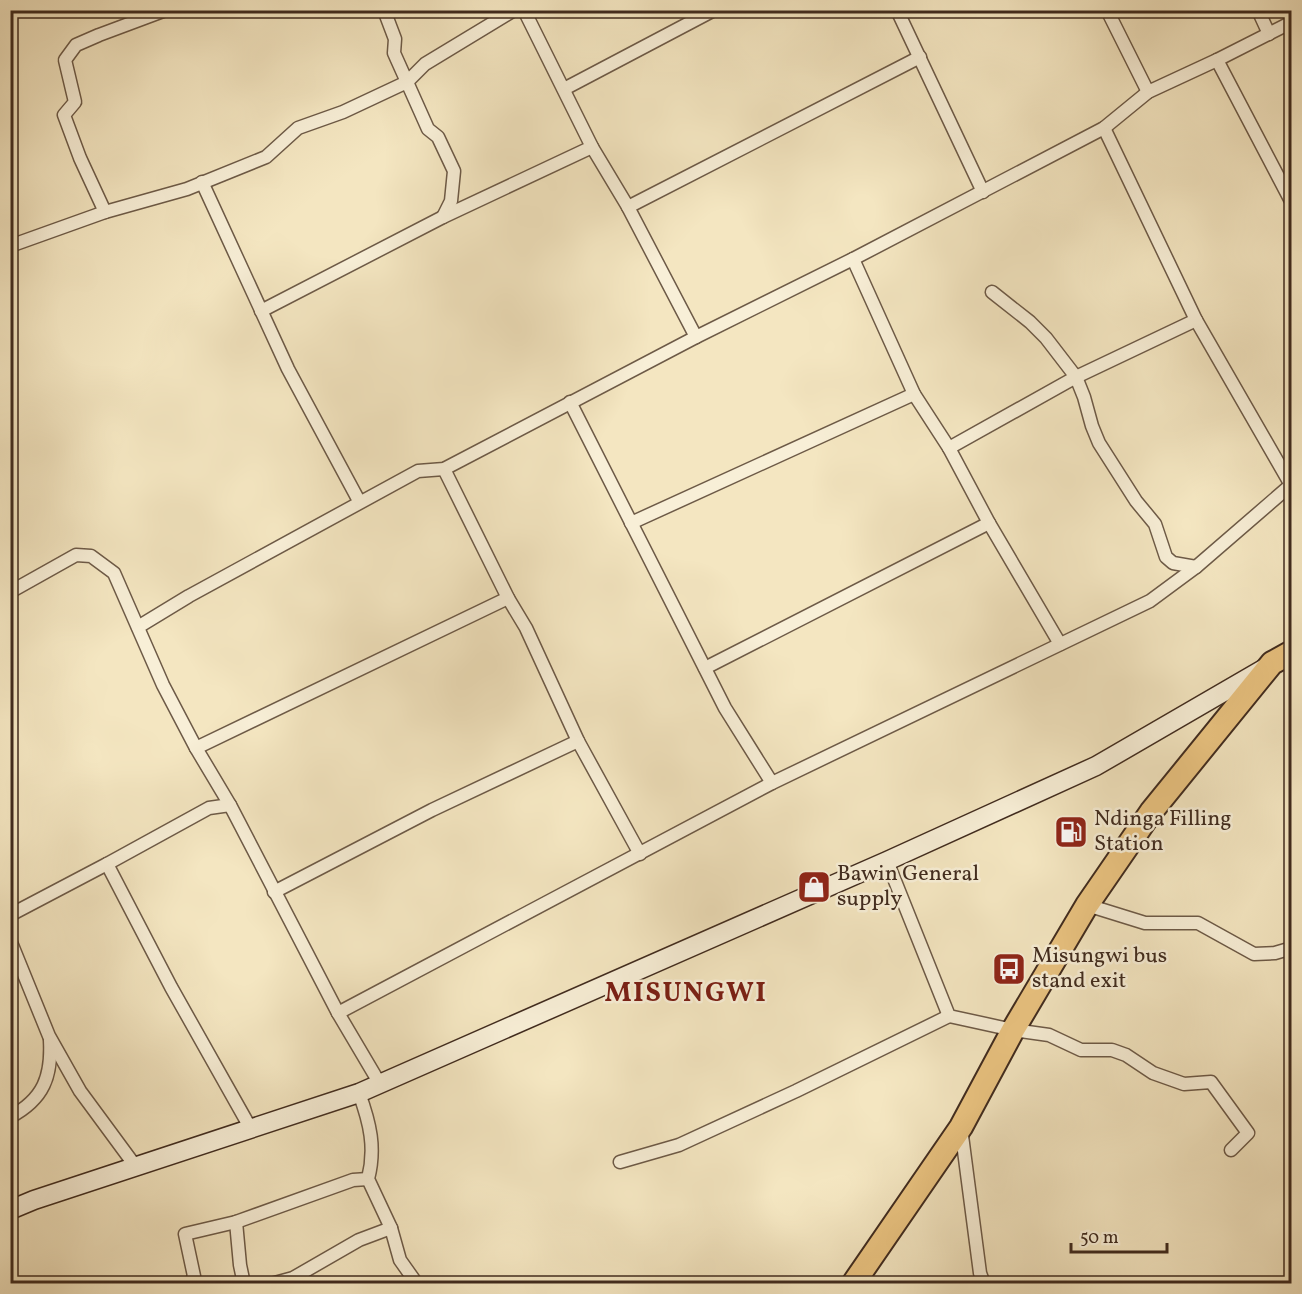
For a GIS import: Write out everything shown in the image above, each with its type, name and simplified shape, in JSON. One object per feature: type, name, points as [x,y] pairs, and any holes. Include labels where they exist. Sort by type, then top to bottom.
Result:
[{"type":"highway","points":[[853,1284],[961,1127],[1012,1030],[1087,905],[1151,812],[1282,658]]},
{"type":"street","points":[[105,212],[80,158],[64,115],[75,102],[65,60],[76,45],[166,10]]},
{"type":"street","points":[[384,10],[395,39],[394,53],[428,129],[438,138],[454,171],[451,201],[443,218]]},
{"type":"street","points":[[10,246],[105,212],[187,189],[266,157],[298,128],[344,112],[407,82],[425,64],[514,10]]},
{"type":"street","points":[[524,10],[592,147],[628,207],[696,337]]},
{"type":"street","points":[[564,89],[714,10]]},
{"type":"street","points":[[897,10],[983,192]]},
{"type":"street","points":[[1107,10],[1149,92]]},
{"type":"street","points":[[1258,10],[1269,34]]},
{"type":"street","points":[[138,627],[359,501],[418,471],[444,469],[696,337],[983,192],[1104,128],[1149,92],[1292,22]]},
{"type":"street","points":[[628,207],[920,57]]},
{"type":"street","points":[[1217,60],[1292,203]]},
{"type":"street","points":[[338,1013],[772,783],[1150,601],[1196,567],[1291,484],[1196,320],[1104,128]]},
{"type":"street","points":[[261,311],[443,218],[592,147]]},
{"type":"street","points":[[202,182],[288,369],[359,501]]},
{"type":"street","points":[[854,258],[914,394],[949,448],[989,523],[1060,644]]},
{"type":"street","points":[[992,292],[1030,322],[1046,338],[1076,377],[1099,442],[1136,501],[1155,524],[1166,557],[1173,563],[1196,567]]},
{"type":"street","points":[[949,448],[1076,377],[1196,320]]},
{"type":"street","points":[[631,523],[914,394]]},
{"type":"street","points":[[570,402],[725,708],[772,783]]},
{"type":"street","points":[[444,469],[508,598],[526,628],[578,741],[640,854]]},
{"type":"street","points":[[705,668],[989,523]]},
{"type":"street","points":[[10,592],[76,555],[91,556],[114,573],[163,685],[196,748],[230,805],[338,1013],[380,1084]]},
{"type":"street","points":[[196,748],[508,598]]},
{"type":"street","points":[[10,1210],[359,1094],[887,861],[1096,766],[1282,658]]},
{"type":"street","points":[[274,892],[432,810],[578,741]]},
{"type":"street","points":[[10,915],[209,808],[230,805]]},
{"type":"street","points":[[887,861],[949,1016]]},
{"type":"street","points":[[107,864],[171,987],[251,1129]]},
{"type":"street","points":[[1087,905],[1145,923],[1198,923],[1254,954],[1275,953],[1292,948]]},
{"type":"street","points":[[10,940],[49,1036],[80,1091],[136,1167]]},
{"type":"street","points":[[620,1162],[679,1145],[949,1016],[1012,1030],[1049,1035],[1081,1050],[1112,1050],[1126,1055],[1153,1073],[1184,1084],[1211,1082],[1248,1133],[1231,1150]]},
{"type":"street","points":[[10,1117],[18,1113],[43,1090],[51,1063],[49,1036]]},
{"type":"street","points":[[359,1094],[370,1125],[372,1166],[368,1179],[391,1228],[400,1260],[417,1284]]},
{"type":"street","points":[[961,1127],[980,1273],[984,1284]]},
{"type":"street","points":[[190,1284],[194,1276],[185,1234],[236,1222],[353,1180],[368,1179]]},
{"type":"street","points":[[236,1222],[244,1284]]},
{"type":"street","points":[[271,1284],[293,1278],[359,1240],[391,1228]]},
{"type":"place","name":"Ndinga Filling Station","points":[[1071,832]]},
{"type":"place","name":"Bawin General supply","points":[[814,887]]},
{"type":"place","name":"Misungwi bus stand exit","points":[[1009,969]]},
{"type":"district","name":"MISUNGWI","points":[[686,993]]}]
